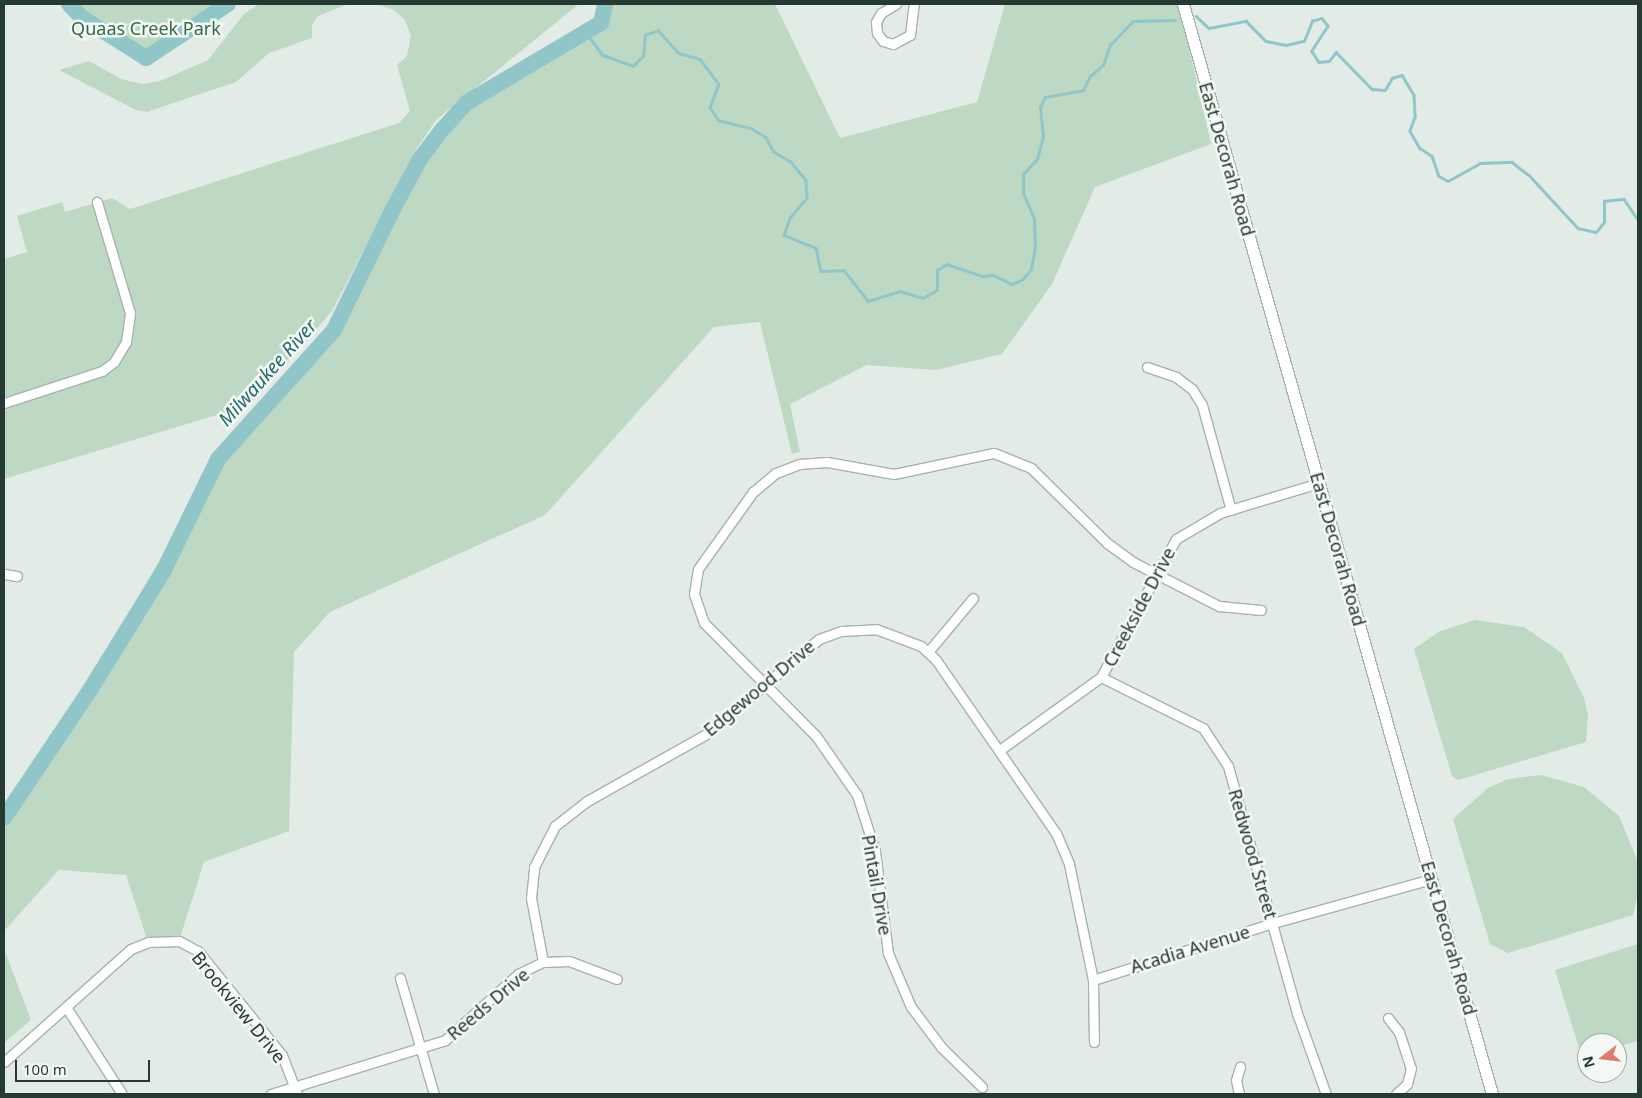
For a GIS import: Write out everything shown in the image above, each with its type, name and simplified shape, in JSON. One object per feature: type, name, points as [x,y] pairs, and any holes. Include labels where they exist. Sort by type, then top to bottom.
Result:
[{"type":"street","points":[[896,4],[881,13],[876,22],[876,33],[883,41],[893,44],[910,35],[914,4]]},
{"type":"street","name":"East Decorah Road","points":[[1183,4],[1492,1094]]},
{"type":"street","points":[[4,403],[102,371],[114,362],[126,342],[130,313],[97,202]]},
{"type":"street","points":[[1147,367],[1176,377],[1192,388],[1202,405],[1231,510]]},
{"type":"street","name":"Pintail Drive","points":[[982,1087],[942,1048],[911,1008],[888,953],[875,851],[857,795],[816,736],[704,622],[694,594],[698,568],[752,492],[776,473],[799,464],[827,462],[894,474],[994,453],[1031,468],[1107,543],[1155,574]]},
{"type":"street","name":"Creekside Drive","points":[[1001,749],[1101,677],[1155,574],[1176,539],[1193,526],[1231,510],[1319,483]]},
{"type":"street","points":[[4,574],[17,576]]},
{"type":"street","points":[[1155,574],[1219,606],[1261,610]]},
{"type":"street","points":[[928,652],[973,598]]},
{"type":"street","name":"Edgewood Drive","points":[[543,962],[531,898],[534,867],[555,826],[587,801],[708,733],[819,639],[841,631],[876,629],[928,652],[1001,749],[1056,832],[1069,864],[1093,980],[1094,1042]]},
{"type":"street","name":"Redwood Street","points":[[1101,677],[1190,721],[1215,742],[1228,766],[1298,1016],[1326,1094]]},
{"type":"street","name":"Acadia Avenue","points":[[1093,980],[1273,923],[1432,879]]},
{"type":"street","name":"Brookview Drive","points":[[4,1062],[131,949],[148,942],[179,941],[198,951],[282,1055],[296,1091]]},
{"type":"street","name":"Reeds Drive","points":[[271,1094],[296,1091],[421,1050],[462,1029],[518,974],[543,962],[575,963],[617,979]]},
{"type":"street","points":[[400,978],[434,1094]]},
{"type":"street","points":[[66,1007],[122,1094]]},
{"type":"street","points":[[1388,1018],[1399,1032],[1410,1068],[1407,1084],[1396,1094]]},
{"type":"street","points":[[1239,1094],[1236,1080],[1240,1067]]},
{"type":"green space","name":"Quaas Creek Park","points":[[69,4],[228,4],[146,58],[81,17]]},
{"type":"green space","points":[[259,4],[348,4],[318,16],[312,25],[312,38],[269,53],[236,82],[147,112],[136,110],[59,70],[89,61],[121,79],[142,84],[160,81],[208,60],[244,14]]},
{"type":"green space","points":[[377,4],[579,4],[436,120],[416,150],[332,311],[250,405],[4,479],[4,259],[27,252],[17,216],[62,202],[65,212],[112,198],[130,209],[399,123],[410,111],[397,65],[407,56],[411,36],[405,20],[394,10]]},
{"type":"green space","points":[[604,4],[775,4],[840,138],[977,102],[1005,4],[1179,4],[1211,144],[1095,187],[1052,284],[1002,354],[936,370],[867,365],[790,404],[800,452],[792,454],[760,322],[714,327],[545,515],[330,612],[294,652],[289,831],[204,862],[179,941],[148,942],[126,875],[59,870],[4,931],[4,815],[46,757],[218,459],[334,330],[392,211],[420,159],[442,130],[466,103],[601,24]]},
{"type":"green space","points":[[1475,620],[1524,627],[1562,653],[1584,698],[1588,715],[1586,742],[1458,780],[1452,776],[1414,649],[1440,631]]},
{"type":"green space","points":[[1541,775],[1584,787],[1619,816],[1638,862],[1637,898],[1633,915],[1508,953],[1490,944],[1453,819],[1488,788],[1508,779]]},
{"type":"green space","points":[[1638,944],[1638,1041],[1627,1044],[1627,1033],[1577,1033],[1577,1042],[1555,970]]},
{"type":"green space","points":[[4,949],[31,1020],[4,1043]]},
{"type":"waterway","name":"Milwaukee River","points":[[69,4],[81,17],[146,58],[228,4]]},
{"type":"waterway","name":"Milwaukee River","points":[[4,818],[90,690],[163,572],[218,459],[334,330],[392,211],[420,159],[466,103],[601,23],[605,4]]},
{"type":"waterway","points":[[1196,16],[1209,28],[1246,21],[1266,41],[1286,45],[1304,41],[1312,21],[1322,18],[1328,26],[1312,51],[1319,62],[1329,61],[1336,52],[1372,89],[1385,90],[1392,78],[1402,75],[1414,95],[1415,117],[1410,131],[1420,148],[1432,156],[1439,176],[1448,181],[1480,163],[1512,162],[1530,176],[1578,228],[1596,232],[1604,222],[1604,201],[1624,199],[1638,220]]},
{"type":"waterway","points":[[586,32],[603,55],[633,66],[643,56],[645,35],[658,30],[679,53],[700,59],[719,84],[710,107],[718,120],[751,128],[766,137],[773,151],[791,162],[806,180],[807,198],[790,218],[784,235],[816,248],[821,271],[844,270],[868,301],[900,291],[923,298],[937,290],[937,270],[947,264],[982,276],[993,275],[1012,284],[1023,279],[1031,269],[1035,247],[1034,219],[1023,193],[1023,174],[1037,159],[1043,136],[1040,107],[1045,97],[1083,90],[1090,76],[1103,65],[1110,45],[1133,21],[1175,20]]}]
